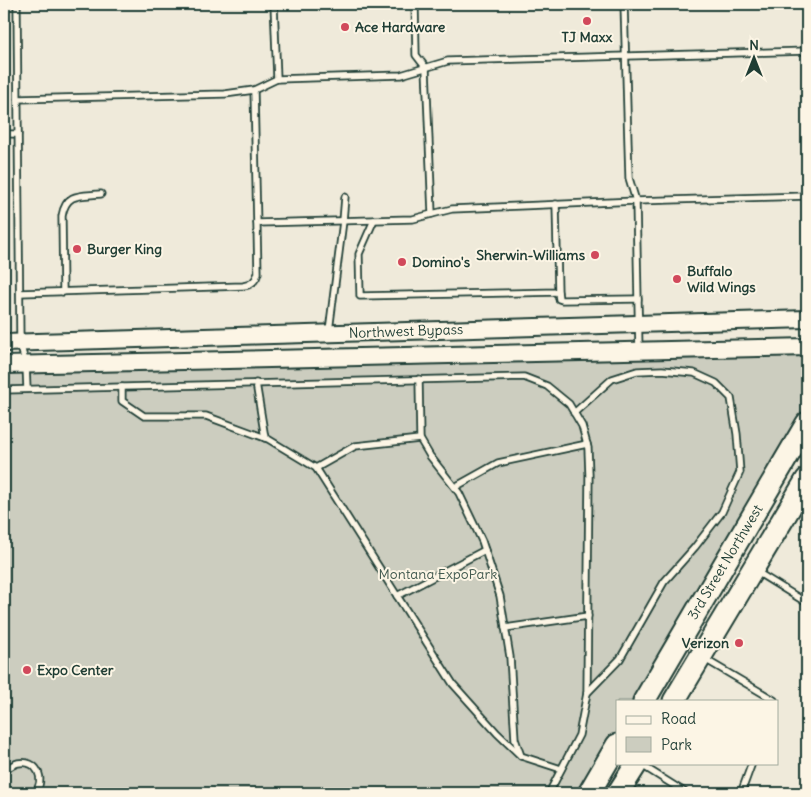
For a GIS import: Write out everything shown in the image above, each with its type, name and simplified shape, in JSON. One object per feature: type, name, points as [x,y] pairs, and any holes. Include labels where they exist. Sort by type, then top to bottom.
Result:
[{"type":"highway","name":"3rd Street Northwest","points":[[645,700],[807,423]]},
{"type":"highway","name":"3rd Street Northwest","points":[[675,700],[807,481]]},
{"type":"highway","points":[[589,793],[616,747]]},
{"type":"highway","points":[[618,793],[636,764]]},
{"type":"main road","name":"Northwest Bypass","points":[[12,343],[807,319]]},
{"type":"main road","name":"Northwest Bypass","points":[[4,365],[807,348]]},
{"type":"lane","points":[[17,4],[20,294],[12,343],[26,365],[27,389]]},
{"type":"lane","points":[[274,4],[277,79]]},
{"type":"lane","points":[[415,4],[416,55],[426,68],[432,214]]},
{"type":"lane","points":[[624,4],[629,178],[636,201],[639,351]]},
{"type":"lane","points":[[18,98],[225,94],[254,90],[277,79],[401,75],[448,61],[807,51]]},
{"type":"lane","points":[[20,294],[247,286],[255,281],[258,273],[254,90]]},
{"type":"lane","points":[[4,134],[18,134]]},
{"type":"lane","points":[[63,292],[63,209],[67,201],[75,197],[101,194]]},
{"type":"lane","points":[[257,223],[413,219],[452,209],[807,196]]},
{"type":"lane","points":[[329,333],[345,197]]},
{"type":"lane","points":[[556,204],[559,299],[638,299]]},
{"type":"lane","points":[[374,220],[359,254],[360,296],[558,292]]},
{"type":"lane","points":[[574,413],[612,379],[637,371],[662,370],[694,373],[716,383],[730,398],[737,434],[740,472],[722,512],[695,547],[664,582],[620,659],[587,693]]},
{"type":"lane","points":[[4,390],[524,377],[548,386],[569,404],[582,426],[587,444],[589,475],[587,693],[579,735],[549,793]]},
{"type":"lane","points":[[419,380],[420,439],[430,456],[459,493],[482,541],[500,596],[510,657],[515,739],[521,756]]},
{"type":"lane","points":[[256,384],[265,438]]},
{"type":"lane","points":[[122,387],[122,401],[144,416],[206,416],[265,438],[316,468],[453,684],[497,733],[521,756],[561,769]]},
{"type":"lane","points":[[316,468],[355,446],[420,439]]},
{"type":"lane","points":[[455,487],[498,463],[587,444]]},
{"type":"lane","points":[[397,596],[485,550]]},
{"type":"lane","points":[[753,570],[807,603]]},
{"type":"lane","points":[[505,628],[588,616]]},
{"type":"lane","points":[[701,657],[774,700]]},
{"type":"lane","points":[[4,772],[19,763],[33,766],[38,771],[40,778],[38,793]]},
{"type":"lane","points":[[639,764],[686,793]]},
{"type":"lane","points":[[741,793],[752,764]]},
{"type":"green space","name":"Montana ExpoPark","points":[[807,347],[807,423],[644,700],[616,700],[616,746],[588,793],[4,793],[4,365]]},
{"type":"place","name":"TJ Maxx","points":[[587,21]]},
{"type":"place","name":"Ace Hardware","points":[[345,27]]},
{"type":"place","name":"Burger King","points":[[77,249]]},
{"type":"place","name":"Sherwin-Williams","points":[[595,255]]},
{"type":"place","name":"Domino's","points":[[402,262]]},
{"type":"place","name":"Buffalo Wild Wings","points":[[677,279]]},
{"type":"place","name":"Verizon","points":[[739,643]]},
{"type":"place","name":"Expo Center","points":[[27,670]]}]
